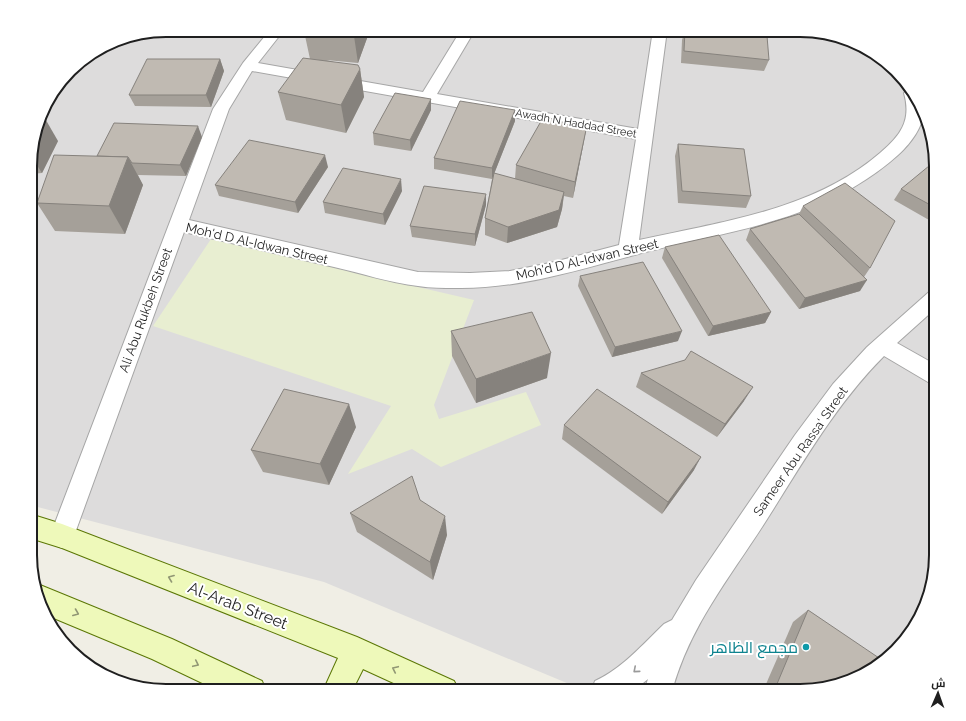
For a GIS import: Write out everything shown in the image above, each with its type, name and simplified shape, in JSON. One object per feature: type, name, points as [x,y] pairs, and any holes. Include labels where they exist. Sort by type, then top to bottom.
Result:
[{"type":"main road","name":"Al-Arab Street","points":[[37,528],[62,536],[357,651],[429,684]]},
{"type":"main road","points":[[46,601],[162,648],[237,684]]},
{"type":"main road","points":[[340,684],[357,651]]},
{"type":"street","name":"Ali Abu Rukbeh Street","points":[[62,536],[221,108],[248,66],[271,37]]},
{"type":"street","points":[[427,97],[464,37]]},
{"type":"street","points":[[628,250],[659,37]]},
{"type":"street","name":"Awadh N Haddad Street","points":[[248,66],[644,135]]},
{"type":"street","name":"Moh'd D Al-Idwan Street","points":[[177,224],[418,279],[456,282],[523,276],[758,219],[797,207],[829,193],[864,174],[885,159],[907,135],[913,126],[915,107]]},
{"type":"street","name":"Sameer Abu Rassa‘ Street","points":[[660,684],[666,660],[684,622],[816,424],[842,389],[882,345],[900,327],[929,303]]},
{"type":"street","points":[[882,345],[929,372]]},
{"type":"street","name":"Sameer Abu Rassa‘ Street","points":[[618,684],[645,662],[684,622]]},
{"type":"shaded area","points":[[158,37],[808,37],[833,41],[864,54],[885,69],[897,81],[916,109],[925,133],[929,158],[929,563],[927,580],[916,612],[897,640],[885,652],[857,671],[825,682],[808,684],[569,684],[324,582],[37,507],[38,150],[41,133],[54,102],[69,81],[81,69],[102,54],[117,47],[141,39]]},
{"type":"green space","points":[[211,239],[474,300],[434,405],[439,419],[526,392],[541,425],[441,467],[412,449],[348,474],[391,406],[153,326]]},
{"type":"building","points":[[685,37],[767,37],[769,60],[684,51]]},
{"type":"building","points":[[303,58],[358,65],[360,69],[341,105],[278,92]]},
{"type":"building","points":[[147,59],[220,59],[206,95],[129,95]]},
{"type":"building","points":[[395,93],[431,99],[410,140],[373,133]]},
{"type":"building","points":[[460,101],[515,110],[492,168],[434,158]]},
{"type":"building","points":[[544,116],[586,130],[575,182],[516,165]]},
{"type":"building","points":[[114,123],[198,126],[180,165],[132,163],[128,157],[97,156]]},
{"type":"building","points":[[249,140],[325,155],[295,202],[215,185]]},
{"type":"building","points":[[678,144],[744,149],[751,196],[682,191]]},
{"type":"building","points":[[54,155],[128,157],[109,206],[37,203]]},
{"type":"building","points":[[929,166],[929,204],[901,189]]},
{"type":"building","points":[[343,168],[401,179],[383,214],[323,202]]},
{"type":"building","points":[[494,173],[564,192],[559,210],[508,227],[485,218]]},
{"type":"building","points":[[845,183],[895,221],[870,268],[803,206]]},
{"type":"building","points":[[424,186],[486,194],[475,234],[410,226]]},
{"type":"building","points":[[799,214],[867,280],[805,298],[750,229]]},
{"type":"building","points":[[719,235],[771,312],[713,326],[665,247]]},
{"type":"building","points":[[643,262],[682,331],[615,347],[580,276]]},
{"type":"building","points":[[532,312],[551,353],[476,379],[451,331]]},
{"type":"building","points":[[691,351],[753,387],[725,424],[641,373],[685,360]]},
{"type":"building","points":[[284,389],[349,404],[320,464],[251,450]]},
{"type":"building","points":[[597,389],[701,457],[668,502],[564,425]]},
{"type":"building","points":[[412,476],[420,500],[445,516],[430,562],[350,513]]},
{"type":"building","name":"مجمع الظاهر","points":[[808,610],[878,657],[857,671],[825,682],[808,684],[777,684]]},
{"type":"place","name":"مجمع الظاهر","points":[[806,647]]}]
